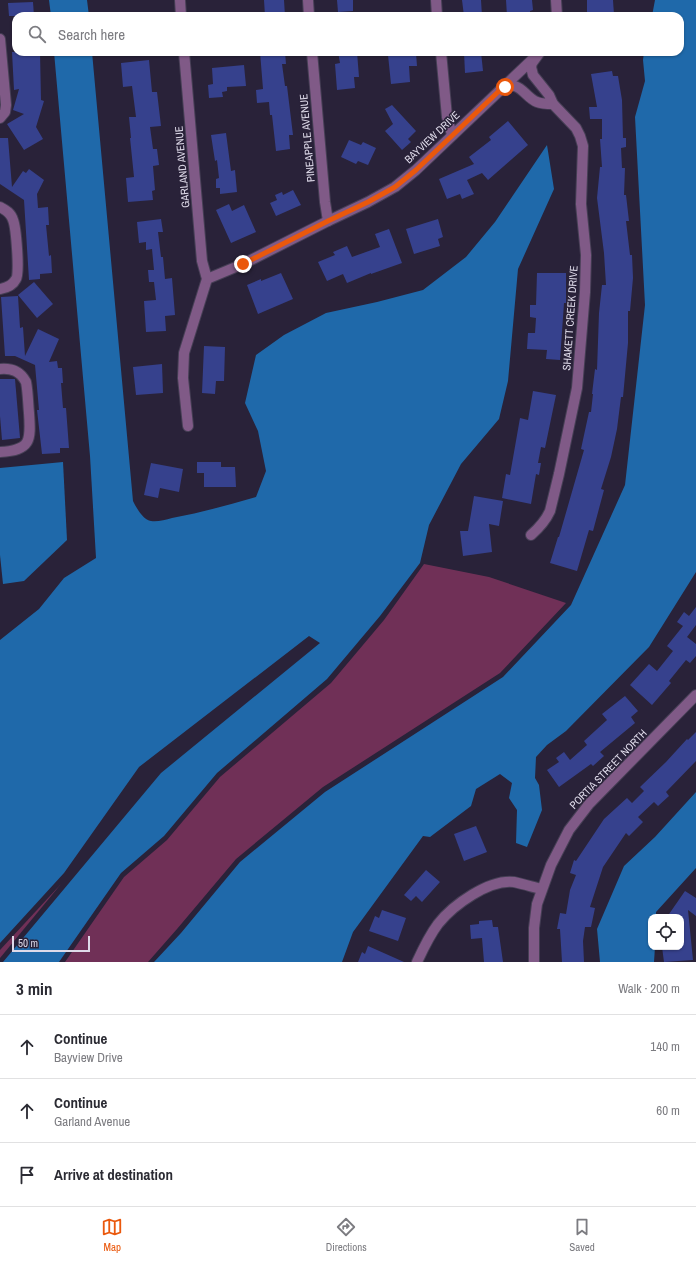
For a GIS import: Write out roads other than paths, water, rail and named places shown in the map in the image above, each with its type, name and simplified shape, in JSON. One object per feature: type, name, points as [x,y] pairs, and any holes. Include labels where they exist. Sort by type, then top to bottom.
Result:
[{"type":"street","points":[[180,0],[181,12]]},
{"type":"street","points":[[308,0],[309,12]]},
{"type":"street","points":[[436,0],[437,12]]},
{"type":"street","points":[[556,0],[557,12]]},
{"type":"street","points":[[0,39],[6,105],[5,112],[0,118]]},
{"type":"street","name":"GARLAND AVENUE","points":[[184,56],[202,261],[207,279]]},
{"type":"street","name":"PINEAPPLE AVENUE","points":[[312,56],[328,221]]},
{"type":"street","points":[[441,56],[447,117],[452,135]]},
{"type":"street","name":"BAYVIEW DRIVE","points":[[328,221],[395,187],[416,170],[536,56]]},
{"type":"street","points":[[499,91],[505,87],[516,86],[537,102],[552,104],[549,95],[533,75],[532,63],[537,56]]},
{"type":"street","name":"SHAKETT CREEK DRIVE","points":[[531,535],[547,518],[553,503],[577,388],[585,292],[586,255],[581,199],[583,146],[576,128],[552,104]]},
{"type":"street","points":[[0,288],[9,286],[16,279],[18,267],[13,219],[4,209]]},
{"type":"street","points":[[188,426],[183,378],[184,353],[207,279],[243,264],[328,221]]},
{"type":"street","points":[[0,369],[14,370],[21,374],[26,385],[30,430],[29,440],[26,444],[18,449],[0,452]]},
{"type":"street","name":"PORTIA STREET NORTH","points":[[534,962],[534,928],[537,904],[541,889],[568,830],[579,816],[696,695]]},
{"type":"street","points":[[417,962],[437,925],[451,911],[476,893],[491,886],[513,882],[541,889]]},
{"type":"water","points":[[49,0],[87,0],[88,12],[50,12]]},
{"type":"water","points":[[655,0],[696,0],[696,572],[649,647],[566,731],[547,745],[536,757],[535,778],[539,785],[542,810],[527,847],[516,843],[517,810],[509,798],[512,783],[500,774],[476,789],[471,806],[430,837],[423,836],[353,932],[342,962],[154,962],[181,933],[240,862],[325,792],[503,677],[571,605],[625,485],[645,305],[635,117],[645,81],[644,56],[684,56],[684,12],[653,12]]},
{"type":"water","points":[[54,56],[92,56],[133,501],[143,516],[151,521],[161,521],[193,514],[256,497],[266,471],[258,431],[245,403],[256,355],[284,335],[326,313],[423,290],[466,257],[495,222],[547,145],[554,189],[518,269],[508,381],[499,419],[461,464],[429,525],[420,563],[380,616],[327,679],[217,773],[164,836],[121,873],[59,962],[3,962],[161,773],[320,643],[309,636],[139,767],[64,873],[0,943],[0,640],[39,609],[64,578],[96,558],[90,456]]},
{"type":"water","points":[[63,462],[67,540],[24,581],[3,584],[0,555],[0,468]]},
{"type":"water","points":[[696,792],[696,868],[656,912],[656,914],[648,914],[648,950],[655,950],[654,962],[600,962],[597,929],[624,866],[655,837]]}]
